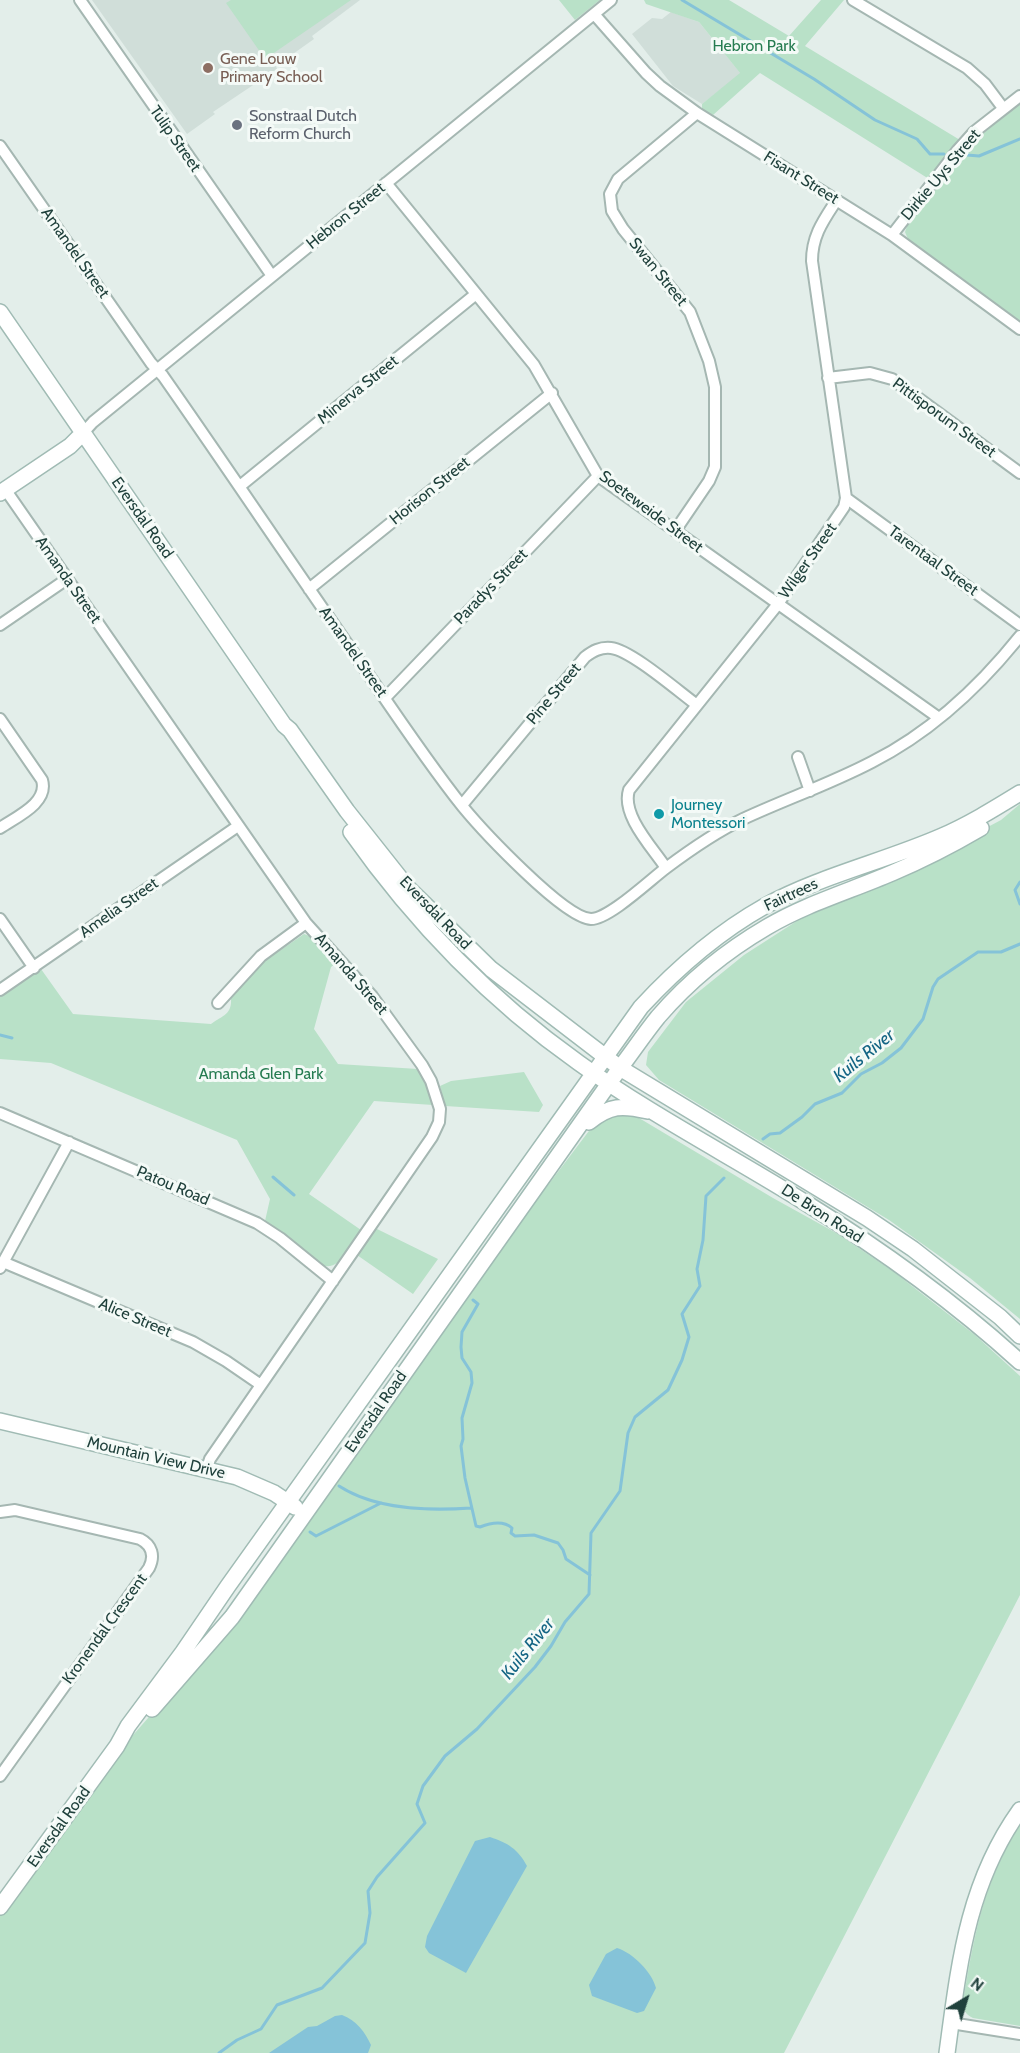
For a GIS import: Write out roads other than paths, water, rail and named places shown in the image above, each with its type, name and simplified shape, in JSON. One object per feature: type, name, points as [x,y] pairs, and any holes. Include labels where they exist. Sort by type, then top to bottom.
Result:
[{"type":"street","name":"Tulip Street","points":[[80,0],[272,276]]},
{"type":"street","name":"Hebron Street","points":[[83,433],[93,422],[611,0]]},
{"type":"street","points":[[853,0],[967,68],[985,84],[1003,108]]},
{"type":"street","name":"Fisant Street","points":[[594,14],[660,86],[697,113],[892,235],[1020,329]]},
{"type":"street","name":"Dirkie Uys Street","points":[[892,235],[974,132],[1020,96]]},
{"type":"street","name":"Swan Street","points":[[675,531],[713,475],[716,456],[715,387],[709,361],[690,312],[623,229],[612,211],[610,200],[612,188],[622,175],[697,113]]},
{"type":"street","name":"Amandel Street","points":[[0,146],[462,805],[516,863],[549,893],[585,918],[597,918],[609,912],[666,868],[741,820],[874,761],[917,735],[939,718],[1000,661],[1020,636]]},
{"type":"street","name":"Soeteweide Street","points":[[386,183],[534,365],[598,476],[939,718]]},
{"type":"street","points":[[836,201],[818,228],[812,247],[812,261],[846,498]]},
{"type":"street","name":"Minerva Street","points":[[240,486],[476,294]]},
{"type":"street","name":"Eversdal Road","points":[[0,312],[284,725],[359,843],[401,897],[426,927],[512,1010],[610,1084],[272,1562],[214,1640],[117,1746],[0,1907]]},
{"type":"street","name":"Pittisporum Street","points":[[828,378],[870,373],[892,379],[1020,473]]},
{"type":"street","name":"Horison Street","points":[[309,589],[552,393]]},
{"type":"street","points":[[3,491],[70,446],[83,433]]},
{"type":"street","name":"Paradys Street","points":[[385,698],[598,476]]},
{"type":"street","name":"Amanda Street","points":[[3,491],[67,579],[306,923],[372,996],[400,1033],[431,1081],[440,1109],[439,1122],[432,1137],[210,1459],[206,1471]]},
{"type":"street","name":"Wilger Street","points":[[666,868],[628,809],[627,796],[632,785],[778,604],[842,513],[846,498]]},
{"type":"street","name":"Tarentaal Street","points":[[846,498],[1020,625]]},
{"type":"street","points":[[0,625],[67,579]]},
{"type":"street","name":"Pine Street","points":[[462,805],[585,657],[597,649],[609,647],[628,654],[697,705]]},
{"type":"street","points":[[0,719],[42,780],[44,788],[39,801],[0,828]]},
{"type":"street","name":"Eversdal Road","points":[[284,725],[290,730],[347,812],[408,888],[491,969],[620,1068]]},
{"type":"street","points":[[798,757],[810,791]]},
{"type":"street","name":"Fairtrees","points":[[594,1073],[641,1007],[670,976],[726,930],[784,897],[961,828],[1020,793]]},
{"type":"street","name":"Fairtrees","points":[[610,1084],[657,1018],[680,993],[717,960],[789,915],[893,873],[955,843],[982,828],[1020,798]]},
{"type":"street","name":"Amelia Street","points":[[0,990],[238,826]]},
{"type":"street","points":[[0,920],[34,968]]},
{"type":"street","points":[[218,1003],[261,956],[306,923]]},
{"type":"street","name":"De Bron Road","points":[[620,1068],[867,1218],[950,1277],[1020,1336]]},
{"type":"street","name":"Eversdal Road","points":[[117,1746],[128,1726],[594,1073]]},
{"type":"street","name":"De Bron Road","points":[[610,1084],[808,1203],[905,1267],[982,1327],[1020,1362]]},
{"type":"street","points":[[576,1133],[599,1114],[616,1107],[637,1108],[659,1114]]},
{"type":"street","name":"Patou Road","points":[[0,1113],[257,1222],[333,1281]]},
{"type":"street","points":[[2,1265],[69,1142]]},
{"type":"street","name":"Alice Street","points":[[2,1265],[193,1342],[226,1360],[261,1385]]},
{"type":"street","name":"Mountain View Drive","points":[[0,1421],[237,1477],[274,1493],[305,1514]]},
{"type":"street","name":"Kronendal Crescent","points":[[0,1512],[15,1510],[140,1539],[147,1544],[152,1556],[149,1568],[0,1776]]},
{"type":"street","points":[[947,2053],[963,1947],[980,1884],[996,1848],[1020,1810]]},
{"type":"street","points":[[951,2023],[1020,2034]]},
{"type":"water","points":[[490,1837],[512,1847],[527,1866],[466,1973],[429,1953],[425,1947],[427,1936],[475,1841]]},
{"type":"water","points":[[617,1948],[635,1959],[654,1982],[656,1988],[644,2011],[637,2013],[592,1996],[589,1985],[606,1954]]},
{"type":"water","points":[[342,2015],[360,2027],[371,2045],[368,2053],[269,2053],[308,2027],[317,2026],[335,2016]]},
{"type":"waterway","points":[[682,0],[814,79],[875,120],[917,139],[930,154],[944,154]]},
{"type":"waterway","points":[[967,155],[979,156],[1020,139]]},
{"type":"waterway","name":"Kuils River","points":[[1020,882],[1015,890],[1020,904]]},
{"type":"waterway","name":"Kuils River","points":[[763,1139],[770,1134],[780,1133],[815,1104],[842,1093],[861,1074],[882,1063],[901,1048],[923,1019],[933,987],[938,979],[978,952],[1001,952],[1020,944]]},
{"type":"waterway","points":[[0,1035],[12,1038]]},
{"type":"waterway","points":[[273,1177],[294,1195]]},
{"type":"waterway","name":"Kuils River","points":[[219,2053],[237,2040],[261,2029],[277,2005],[322,1988],[365,1943],[370,1913],[368,1891],[377,1877],[425,1823],[417,1804],[423,1786],[445,1756],[477,1729],[535,1667],[565,1622],[589,1594],[591,1533],[620,1491],[628,1433],[635,1417],[668,1390],[682,1360],[689,1337],[682,1314],[700,1286],[697,1269],[703,1240],[706,1196],[724,1178]]},
{"type":"waterway","points":[[473,1300],[478,1304],[462,1332],[462,1358],[471,1372],[472,1383],[462,1418],[461,1446],[465,1478],[476,1526],[505,1524],[512,1528],[511,1533],[515,1536],[534,1535],[558,1543],[566,1559],[590,1575]]},
{"type":"waterway","points":[[339,1486],[369,1500],[403,1507],[471,1508]]},
{"type":"waterway","points":[[310,1532],[316,1536],[381,1503]]},
{"type":"place","name":"Gene Louw Primary School","points":[[208,68]]},
{"type":"place","name":"Sonstraal Dutch Reform Church","points":[[237,125]]},
{"type":"place","name":"Journey Montessori","points":[[659,814]]},
{"type":"park label","name":"Hebron Park","points":[[754,46]]},
{"type":"park label","name":"Amanda Glen Park","points":[[261,1074]]}]
